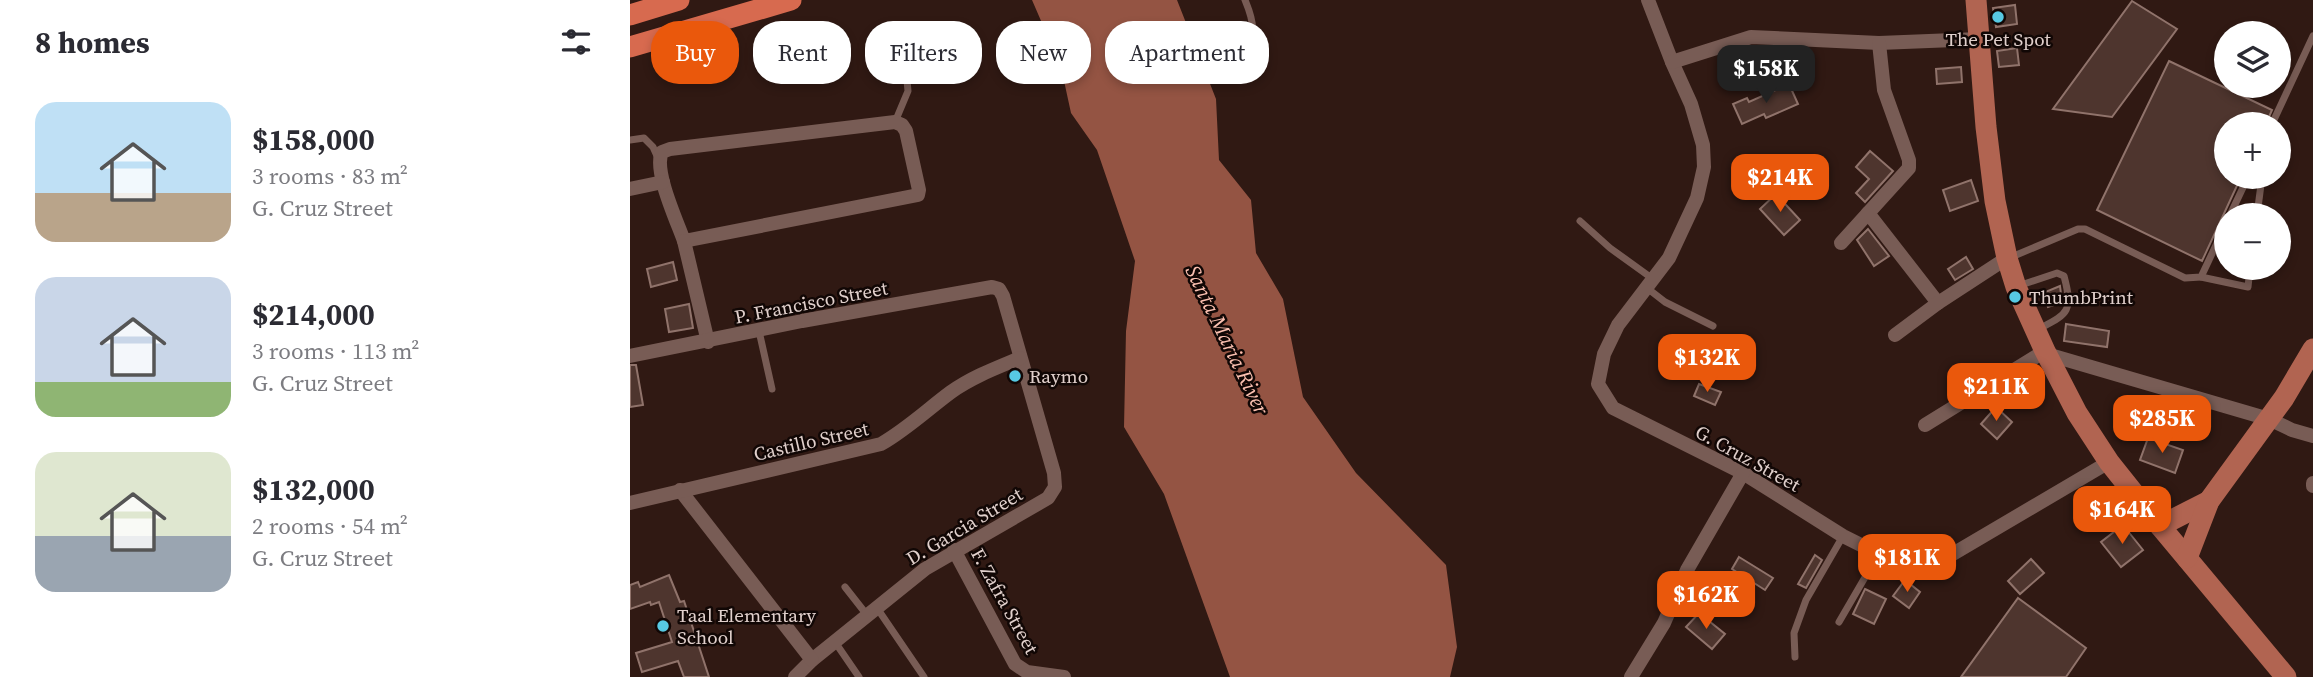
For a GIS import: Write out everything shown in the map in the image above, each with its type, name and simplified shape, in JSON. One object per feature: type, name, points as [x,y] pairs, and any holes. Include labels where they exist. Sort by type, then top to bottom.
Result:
[{"type":"highway","points":[[630,15],[679,0]]},
{"type":"highway","points":[[630,47],[791,0]]},
{"type":"main road","points":[[1976,0],[1995,201],[2007,258],[2045,351],[2077,414],[2109,462],[2286,677]]},
{"type":"main road","points":[[2187,558],[2209,501],[2284,398],[2313,349]]},
{"type":"main road","points":[[2160,526],[2209,501]]},
{"type":"street","name":"G. Cruz Street","points":[[1648,0],[1691,104],[1703,145],[1704,167],[1697,198],[1669,258],[1618,325],[1604,354],[1598,384],[1613,408],[1743,473],[1878,555],[1914,569],[1929,568],[2109,462]]},
{"type":"street","points":[[1672,62],[1751,37],[1879,43],[1979,39]]},
{"type":"street","points":[[1841,243],[1909,168],[1909,160],[1884,90],[1879,43]]},
{"type":"street","points":[[684,242],[918,195],[906,131],[902,125],[895,122],[662,152],[659,158],[663,182],[684,242],[708,342]]},
{"type":"street","points":[[630,189],[663,182]]},
{"type":"street","points":[[1868,213],[1938,303]]},
{"type":"street","points":[[1895,335],[2007,258]]},
{"type":"street","name":"P. Francisco Street","points":[[630,356],[992,287],[999,289],[1003,296],[1020,358]]},
{"type":"street","points":[[1925,425],[2045,351],[2050,355],[2269,419],[2313,436]]},
{"type":"street","name":"D. Garcia Street","points":[[805,671],[835,642],[925,569],[1048,498],[1055,487],[1054,473],[1020,358]]},
{"type":"street","name":"Castillo Street","points":[[630,503],[857,452],[881,444],[900,433],[960,386],[1020,358]]},
{"type":"street","points":[[1631,677],[1664,623],[1687,570],[1743,473]]},
{"type":"street","points":[[680,490],[805,671]]},
{"type":"street","name":"F. Zafra Street","points":[[954,550],[1015,664],[1027,672],[1064,677]]},
{"type":"lane","points":[[1245,0],[1251,21]]},
{"type":"lane","points":[[2278,112],[2313,36]]},
{"type":"lane","points":[[895,122],[908,92],[907,84]]},
{"type":"lane","points":[[630,140],[644,138],[659,158]]},
{"type":"lane","points":[[1580,221],[1650,284],[1665,302],[1713,326]]},
{"type":"lane","points":[[2007,258],[2078,229],[2085,229],[2185,278],[2214,280]]},
{"type":"lane","points":[[2201,277],[2214,249]]},
{"type":"lane","points":[[2017,287],[2057,273],[2064,276],[2069,294],[2066,315],[2036,331]]},
{"type":"lane","points":[[2215,280],[2248,287],[2249,280]]},
{"type":"lane","points":[[759,331],[772,389]]},
{"type":"lane","points":[[1795,657],[1794,634],[1806,600],[1843,536]]},
{"type":"lane","points":[[1839,622],[1878,555]]},
{"type":"lane","points":[[845,587],[872,612],[924,677]]},
{"type":"lane","points":[[835,642],[859,677]]},
{"type":"water","name":"Santa Maria River","points":[[1032,0],[1177,0],[1185,21],[1105,21],[1105,84],[1210,84],[1216,99],[1219,160],[1251,200],[1256,253],[1283,299],[1303,397],[1356,473],[1446,565],[1457,647],[1450,677],[1230,677],[1164,494],[1124,427],[1126,331],[1135,261],[1097,150],[1071,113],[1065,84],[1091,84],[1091,21],[1041,21]]},
{"type":"building","points":[[2132,1],[2177,29],[2112,117],[2053,109]]},
{"type":"building","points":[[2015,5],[2017,24],[1996,27],[1993,8]]},
{"type":"building","points":[[2017,48],[2019,65],[1999,67],[1997,51]]},
{"type":"building","points":[[1785,54],[1803,54],[1804,80],[1785,80]]},
{"type":"building","points":[[2169,61],[2214,82],[2214,98],[2247,98],[2272,110],[2214,112],[2214,189],[2235,189],[2229,203],[2214,203],[2214,235],[2202,261],[2097,210]]},
{"type":"building","points":[[1961,67],[1962,82],[1937,84],[1936,69]]},
{"type":"building","points":[[1789,84],[1798,104],[1766,118],[1764,114],[1742,124],[1733,104],[1747,98],[1749,102]]},
{"type":"building","points":[[1870,151],[1893,171],[1865,202],[1856,193],[1869,179],[1856,167]]},
{"type":"building","points":[[1971,180],[1978,201],[1950,211],[1943,190]]},
{"type":"building","points":[[1776,194],[1800,220],[1784,235],[1760,209]]},
{"type":"building","points":[[1868,229],[1889,256],[1874,266],[1857,240]]},
{"type":"building","points":[[1966,257],[1973,269],[1955,280],[1948,269]]},
{"type":"building","points":[[673,262],[677,280],[651,287],[647,269]]},
{"type":"building","points":[[2060,286],[2062,302],[2048,307],[2043,293]]},
{"type":"building","points":[[689,304],[693,328],[669,332],[665,309]]},
{"type":"building","points":[[2066,324],[2109,331],[2107,347],[2064,341]]},
{"type":"building","points":[[630,365],[636,365],[643,405],[630,407]]},
{"type":"building","points":[[1699,384],[1721,392],[1715,405],[1694,396]]},
{"type":"building","points":[[1996,407],[2012,422],[1997,439],[1981,424]]},
{"type":"building","points":[[2148,438],[2183,450],[2175,473],[2140,460]]},
{"type":"building","points":[[2123,525],[2143,550],[2121,567],[2101,542]]},
{"type":"building","points":[[1815,555],[1822,560],[1806,588],[1798,584]]},
{"type":"building","points":[[1739,557],[1773,578],[1765,590],[1732,569]]},
{"type":"building","points":[[2031,559],[2044,573],[2020,594],[2008,581]]},
{"type":"building","points":[[669,575],[680,602],[684,601],[709,677],[684,677],[678,661],[642,672],[636,653],[672,642],[659,602],[651,605],[650,602],[630,609],[630,585],[638,582],[640,587]]},
{"type":"building","points":[[1905,580],[1920,592],[1909,608],[1893,596]]},
{"type":"building","points":[[1865,589],[1886,599],[1874,624],[1853,614]]},
{"type":"building","points":[[2018,598],[2086,648],[2066,677],[1961,677]]},
{"type":"building","points":[[1699,613],[1725,634],[1712,649],[1686,627]]},
{"type":"place","name":"The Pet Spot","points":[[1998,17]]},
{"type":"place","name":"ThumbPrint","points":[[2015,297]]},
{"type":"place","name":"Raymo","points":[[1015,376]]},
{"type":"place","name":"Taal Elementary School","points":[[663,626]]}]
